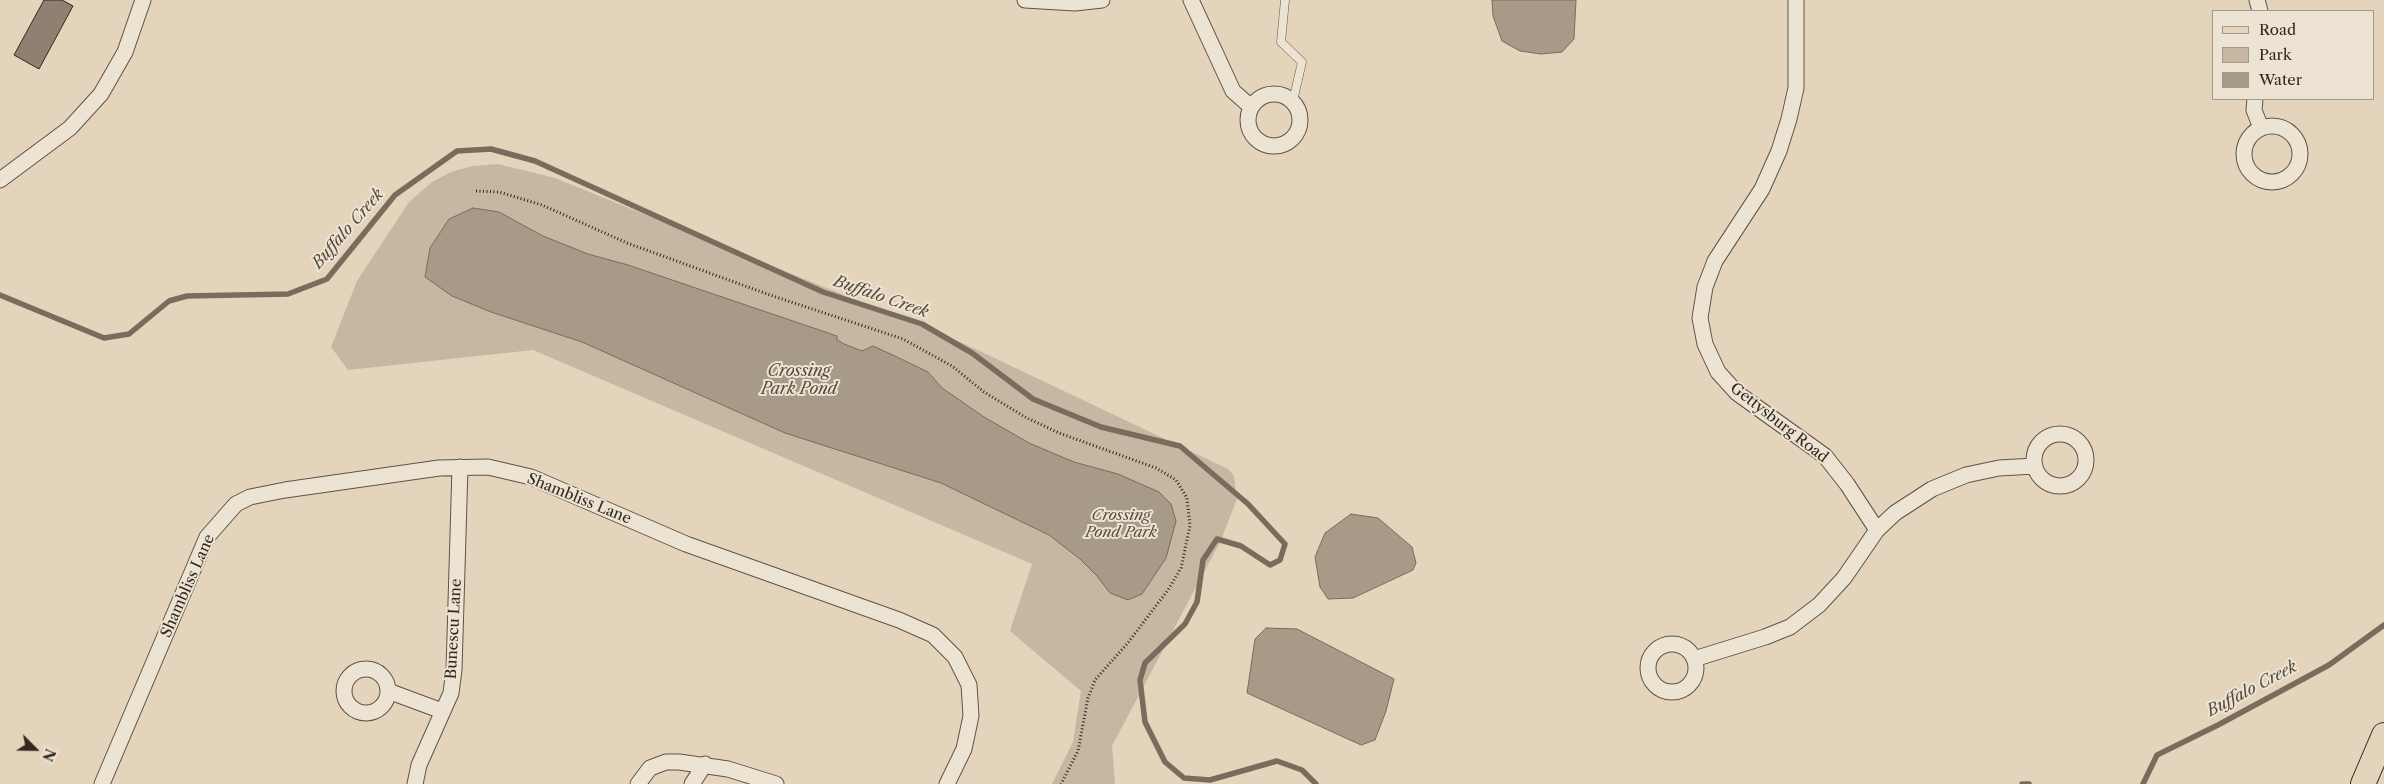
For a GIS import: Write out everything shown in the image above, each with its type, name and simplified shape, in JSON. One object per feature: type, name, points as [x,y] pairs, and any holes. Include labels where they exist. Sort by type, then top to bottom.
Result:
[{"type":"main road","points":[[2363,784],[2384,735]]},
{"type":"street","points":[[0,180],[70,128],[101,94],[124,52],[143,0]]},
{"type":"street","points":[[1025,0],[1075,3],[1102,0]]},
{"type":"street","points":[[1191,0],[1233,91],[1251,107]]},
{"type":"street","name":"Gettysburg Road","points":[[1796,0],[1796,88],[1789,119],[1779,151],[1762,189],[1715,261],[1705,287],[1700,318],[1705,344],[1718,372],[1737,393],[1825,456],[1847,484],[1877,530]]},
{"type":"street","points":[[1274,93],[1283,95],[1293,101],[1300,115],[1300,124],[1292,139],[1277,146],[1261,143],[1254,138],[1248,123],[1251,107],[1257,100],[1274,93]]},
{"type":"street","points":[[2255,100],[2254,110],[2261,128]]},
{"type":"street","points":[[1694,659],[1765,638],[1790,627],[1819,606],[1844,578],[1877,530],[1895,513],[1932,489],[1966,475],[1999,468],[2034,466]]},
{"type":"street","name":"Bunescu Lane","points":[[415,784],[419,765],[450,693],[454,670],[460,467]]},
{"type":"street","name":"Shambliss Lane","points":[[102,784],[207,537],[236,504],[250,497],[284,490],[439,468],[460,467],[488,467],[531,477],[686,544],[900,620],[933,634],[955,657],[969,685],[971,716],[964,749],[947,784]]},
{"type":"street","points":[[388,691],[442,711]]},
{"type":"street","points":[[638,784],[646,772],[657,764],[679,762],[705,764],[776,784]]},
{"type":"street","points":[[692,784],[705,764]]},
{"type":"lane","points":[[1285,0],[1281,42],[1302,62],[1293,101]]},
{"type":"path","points":[[476,191],[499,192],[542,205],[627,243],[770,295],[903,339],[952,366],[984,392],[1025,416],[1059,433],[1156,468],[1176,480],[1187,498],[1190,526],[1181,568],[1168,590],[1127,644],[1095,680],[1088,698],[1078,752],[1061,784]]},
{"type":"green space","name":"Crossing Pond Park","points":[[498,164],[555,178],[965,344],[1228,469],[1234,476],[1237,499],[1221,540],[1112,746],[1115,784],[1052,784],[1073,742],[1081,691],[1010,631],[1032,564],[533,350],[348,370],[331,347],[357,281],[409,202],[432,182],[451,172],[473,166]]},
{"type":"water","points":[[1492,0],[1576,0],[1574,39],[1562,52],[1541,54],[1520,51],[1502,41],[1493,16]]},
{"type":"water","name":"Crossing Park Pond","points":[[473,208],[499,212],[543,236],[588,254],[628,265],[837,336],[837,340],[862,351],[873,346],[928,372],[942,388],[984,417],[1029,443],[1074,462],[1118,474],[1159,492],[1171,504],[1176,521],[1166,558],[1142,594],[1128,600],[1110,593],[1080,559],[1049,535],[941,483],[785,433],[582,342],[491,312],[452,296],[425,277],[430,248],[449,219]]},
{"type":"water","points":[[1351,514],[1378,518],[1412,547],[1416,563],[1413,570],[1353,598],[1328,599],[1320,587],[1315,557],[1325,533]]},
{"type":"water","points":[[1266,628],[1297,629],[1394,679],[1386,711],[1375,740],[1361,745],[1247,693],[1255,639]]},
{"type":"building","points":[[44,0],[62,0],[73,6],[39,69],[14,55]]},
{"type":"waterway","name":"Buffalo Creek","points":[[0,295],[104,338],[129,334],[169,301],[187,296],[288,294],[327,279],[395,195],[457,151],[491,149],[535,161],[823,292],[922,324],[972,353],[1033,399],[1101,427],[1180,446],[1248,504],[1285,544],[1280,560],[1270,565],[1241,546],[1217,539],[1203,560],[1197,602],[1185,624],[1145,663],[1140,680],[1145,722],[1165,762],[1184,778],[1210,780],[1277,761],[1302,770],[1316,784]]},
{"type":"waterway","name":"Buffalo Creek","points":[[2143,784],[2157,755],[2218,725],[2329,665],[2384,625]]},
{"type":"waterway","name":"Buffalo Creek","points":[[2022,784],[2029,784]]}]
